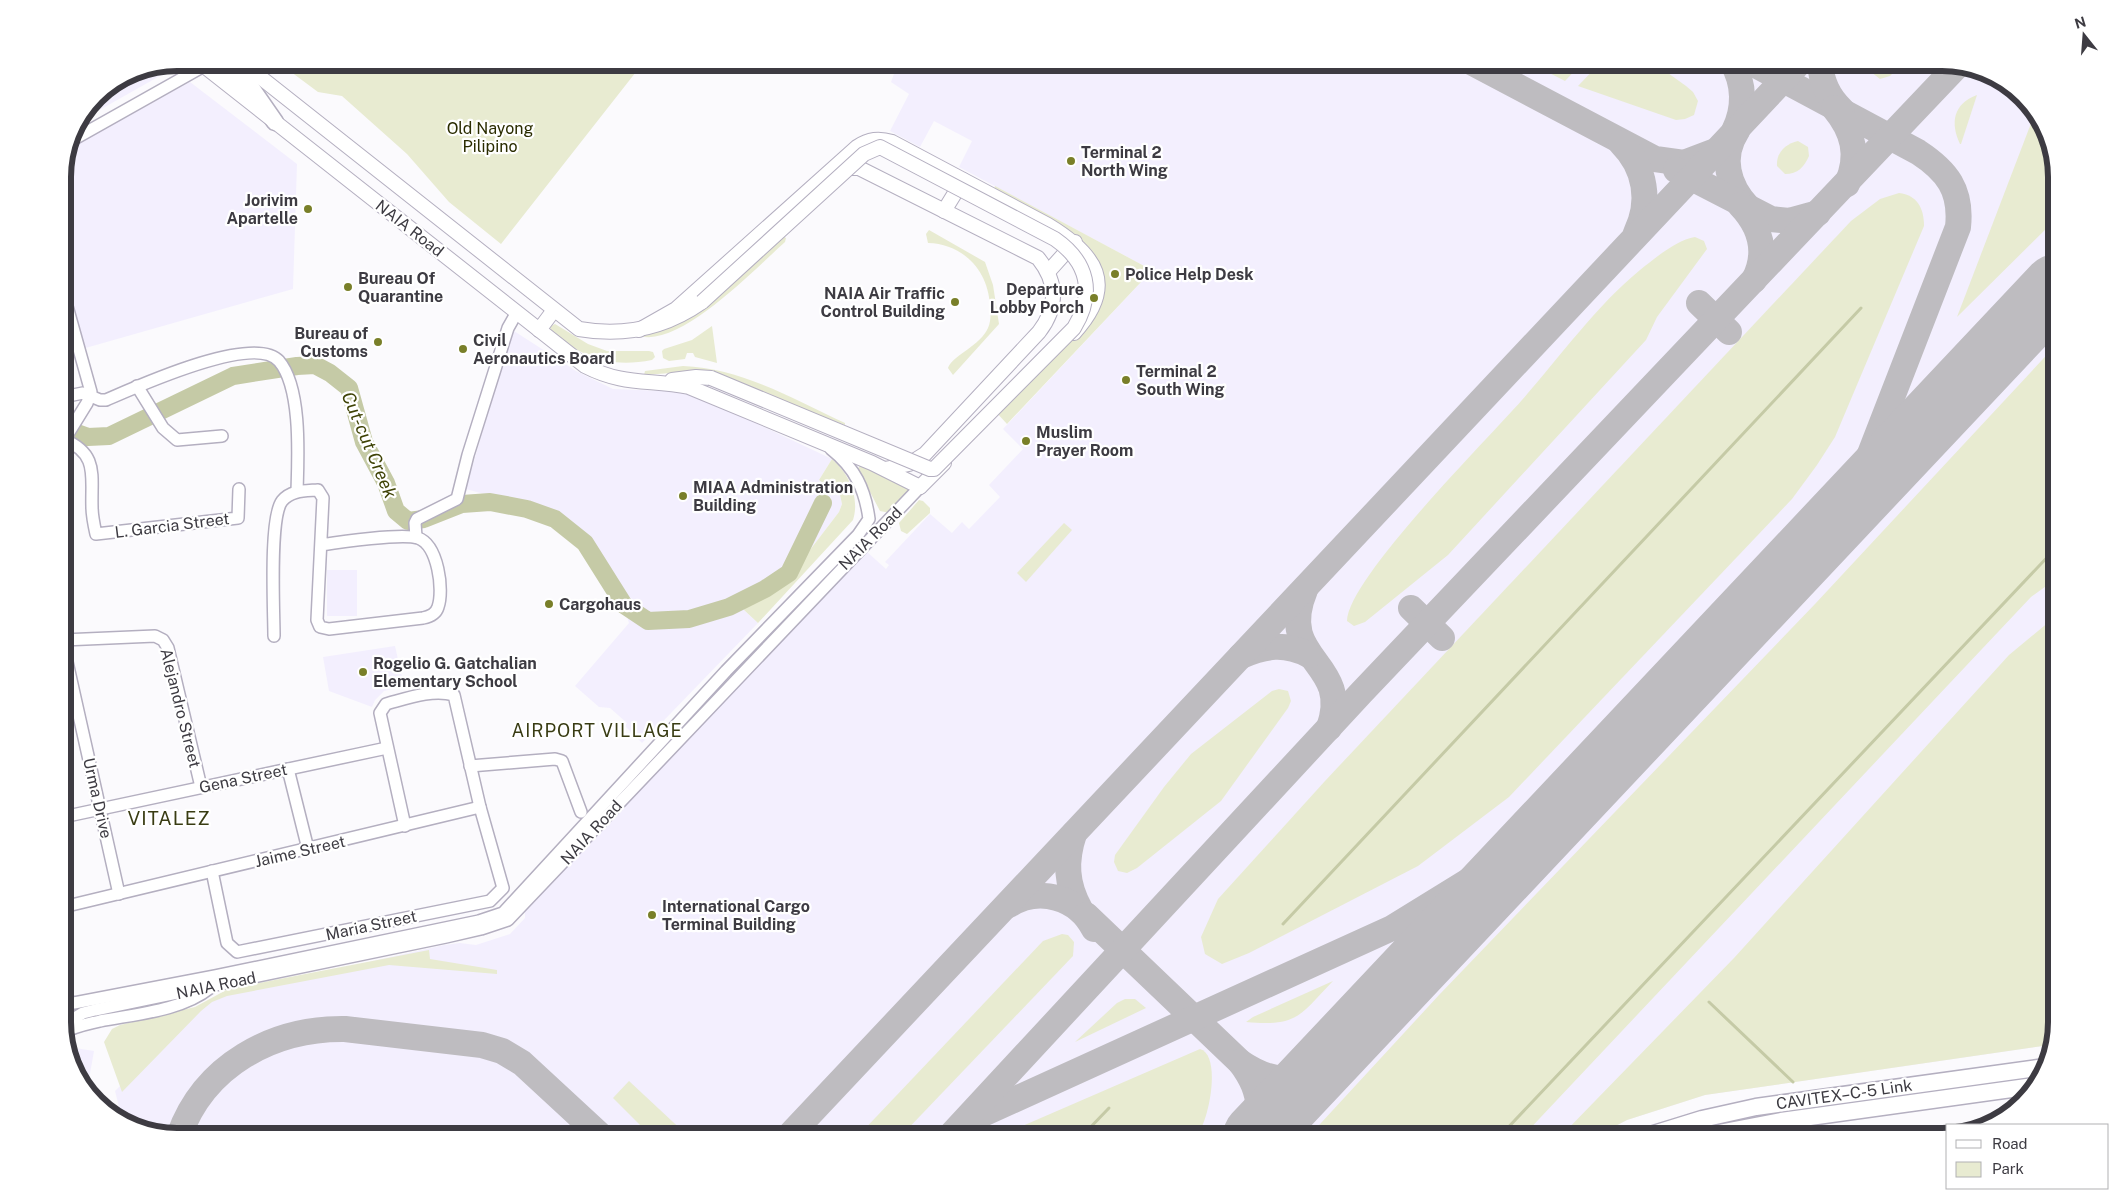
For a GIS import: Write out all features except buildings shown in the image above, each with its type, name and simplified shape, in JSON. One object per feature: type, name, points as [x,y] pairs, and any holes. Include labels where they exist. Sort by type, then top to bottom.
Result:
[{"type":"highway","points":[[221,71],[250,86],[275,122]]},
{"type":"highway","name":"CAVITEX–C-5 Link","points":[[1671,1128],[1702,1118],[1756,1107],[2038,1068]]},
{"type":"highway","name":"CAVITEX–C-5 Link","points":[[1745,1128],[1781,1121],[2025,1087]]},
{"type":"main road","name":"NAIA Road","points":[[252,71],[579,329],[599,333],[639,330],[660,325],[682,316],[702,302],[864,154],[880,148],[1055,239],[1070,249],[1078,260],[1086,288],[1082,314],[1074,328],[934,469],[930,470],[711,378],[686,378],[664,382],[632,382],[618,380],[585,366],[275,122]]},
{"type":"main road","points":[[639,330],[676,308],[831,169],[865,142],[880,139],[892,142],[1048,225],[1075,242],[1091,261],[1098,285],[1097,296],[1087,318],[920,487]]},
{"type":"main road","points":[[831,169],[859,168],[1038,258],[1048,272],[1054,302],[1048,320],[1039,332],[925,454],[909,464],[885,469]]},
{"type":"main road","points":[[944,211],[963,180]]},
{"type":"main road","points":[[1048,272],[1075,242]]},
{"type":"main road","points":[[539,330],[554,310]]},
{"type":"main road","points":[[1039,332],[1049,358]]},
{"type":"main road","name":"NAIA Road","points":[[664,382],[689,387],[715,396],[885,469],[920,487]]},
{"type":"main road","points":[[962,414],[979,429]]},
{"type":"main road","points":[[920,487],[925,454]]},
{"type":"street","points":[[79,136],[196,71]]},
{"type":"street","points":[[416,537],[416,521],[457,499],[470,446],[508,328],[517,312]]},
{"type":"street","points":[[71,323],[90,396],[71,427]]},
{"type":"street","points":[[71,396],[84,394],[100,400],[106,400],[137,386],[228,355],[256,353],[267,355],[282,367],[296,409],[299,449],[297,492]]},
{"type":"street","points":[[137,386],[170,435],[177,440],[222,436]]},
{"type":"street","name":"L. Garcia Street","points":[[71,440],[89,458],[93,489],[92,508],[96,534],[238,518],[239,489]]},
{"type":"street","name":"NAIA Road","points":[[71,1002],[215,976],[479,921],[502,913],[726,671],[858,534],[869,519],[861,484],[843,459],[826,445]]},
{"type":"street","name":"NAIA Road","points":[[71,1020],[84,1013],[95,1010],[472,931],[508,920],[920,487]]},
{"type":"street","points":[[274,636],[274,552],[278,508],[287,496],[297,492],[318,490],[323,498],[317,620],[320,627],[329,629],[423,618],[430,616],[438,608],[439,577],[434,552],[429,544],[416,537],[321,545]]},
{"type":"street","name":"Alejandro Street","points":[[71,641],[155,636],[163,640],[168,648],[201,787]]},
{"type":"street","name":"Urma Drive","points":[[71,678],[119,894]]},
{"type":"street","points":[[405,826],[380,713],[386,704],[441,692],[454,695],[480,808]]},
{"type":"street","name":"Gena Street","points":[[71,815],[387,748]]},
{"type":"street","points":[[470,766],[554,759],[562,761],[581,812]]},
{"type":"street","points":[[288,769],[308,849]]},
{"type":"street","name":"Jaime Street","points":[[71,905],[480,808]]},
{"type":"street","name":"Maria Street","points":[[212,871],[227,943],[237,952],[490,901],[503,888],[480,808]]},
{"type":"street","points":[[71,1028],[187,1003],[214,986]]},
{"type":"shaded area","points":[[895,71],[1942,71],[1956,72],[1983,79],[1995,85],[2017,102],[2034,124],[2040,136],[2048,170],[2048,1022],[2045,1046],[1705,1095],[1627,1120],[1612,1128],[177,1128],[163,1127],[136,1120],[120,1111],[115,1091],[176,1030],[217,996],[444,945],[460,943],[476,945],[510,934],[525,918],[525,910],[866,551],[886,569],[889,565],[885,562],[930,514],[952,533],[962,522],[969,529],[1000,497],[989,485],[1023,449],[1003,429],[1142,281],[1148,274],[1148,268],[959,167],[972,141],[934,121],[920,147],[890,131],[909,94],[891,82]]},
{"type":"shaded area","points":[[156,73],[165,73],[92,114],[107,97],[124,85]]},
{"type":"shaded area","points":[[190,82],[297,164],[293,289],[82,349],[71,306],[71,170],[77,144]]},
{"type":"shaded area","points":[[514,331],[576,371],[613,389],[690,392],[832,459],[819,480],[840,495],[842,504],[839,512],[790,576],[745,606],[744,610],[758,623],[642,743],[625,726],[627,723],[610,708],[599,707],[575,686],[629,623],[624,607],[576,530],[560,515],[466,489],[506,350]]},
{"type":"shaded area","name":"Rogelio G. Gatchalian Elementary School","points":[[327,570],[357,570],[357,616],[327,616]]},
{"type":"shaded area","name":"Rogelio G. Gatchalian Elementary School","points":[[395,646],[404,686],[384,691],[375,700],[372,707],[329,691],[323,657]]},
{"type":"shaded area","points":[[75,1048],[94,1051],[89,1079],[90,1083],[82,1069]]},
{"type":"green space","name":"Old Nayong Pilipino","points":[[290,71],[637,71],[501,244],[449,202],[407,154],[342,96],[318,92]]},
{"type":"green space","points":[[1546,71],[1574,71],[1565,81]]},
{"type":"green space","points":[[1592,71],[1665,71],[1693,92],[1698,101],[1694,115],[1676,120],[1578,86]]},
{"type":"green space","points":[[1895,71],[1890,76],[1880,79],[1871,72]]},
{"type":"green space","points":[[1977,95],[1960,144],[1955,129],[1958,109],[1969,99]]},
{"type":"green space","points":[[2032,121],[2040,136],[2046,156],[2048,170],[2048,227],[1957,317]]},
{"type":"green space","points":[[1798,141],[1808,147],[1809,156],[1800,169],[1794,173],[1785,174],[1777,166],[1778,157],[1785,147]]},
{"type":"green space","points":[[995,186],[1148,268],[1148,274],[1142,281],[1007,424],[996,412],[1078,325],[1084,269],[994,189]]},
{"type":"green space","points":[[1899,193],[1910,196],[1918,203],[1923,214],[1924,226],[1835,437],[1792,499],[1509,797],[1418,866],[1249,953],[1222,964],[1205,954],[1201,937],[1218,899],[1325,781],[1851,221],[1880,199]]},
{"type":"green space","points":[[929,230],[985,262],[993,285],[999,324],[953,375],[948,368],[955,359],[979,340],[988,328],[991,313],[988,292],[979,270],[971,261],[952,248],[928,243],[926,234]]},
{"type":"green space","points":[[783,236],[786,238],[785,242],[737,286],[696,318],[675,330],[657,336],[640,336]]},
{"type":"green space","points":[[1695,237],[1704,241],[1707,249],[1657,317],[1646,340],[1448,555],[1365,622],[1354,626],[1347,621],[1353,601],[1394,542],[1452,475],[1522,400],[1594,315],[1640,270],[1666,250],[1680,242]]},
{"type":"green space","points":[[555,324],[588,344],[607,351],[649,351],[653,352],[655,357],[652,360],[623,363],[598,359],[574,348],[550,331],[551,326]]},
{"type":"green space","points":[[712,326],[717,363],[695,357],[693,353],[687,353],[685,359],[669,361],[663,358],[662,351],[664,349],[692,340]]},
{"type":"green space","points":[[2048,354],[2048,585],[2031,597],[1531,1128],[1316,1128],[1439,995],[1815,604]]},
{"type":"green space","points":[[683,366],[725,372],[766,386],[845,423],[845,425],[698,371],[644,375],[645,371]]},
{"type":"green space","points":[[832,459],[843,471],[852,486],[855,503],[853,520],[758,623],[744,610],[745,606],[790,576],[839,512],[842,504],[840,495],[819,480]]},
{"type":"green space","points":[[860,465],[913,490],[890,513],[880,511],[858,469]]},
{"type":"green space","points":[[919,500],[923,501],[930,508],[930,513],[907,534],[901,531],[899,523]]},
{"type":"green space","points":[[1064,523],[1072,530],[1026,582],[1017,573]]},
{"type":"green space","points":[[2048,623],[2048,1022],[2045,1046],[1705,1095],[1627,1120],[1612,1128],[1569,1128],[1734,958],[2009,655]]},
{"type":"green space","points":[[1279,689],[1288,691],[1291,701],[1288,708],[1221,801],[1137,868],[1127,873],[1118,871],[1114,862],[1115,855],[1164,787],[1191,754],[1272,691]]},
{"type":"green space","points":[[1062,934],[1068,935],[1074,942],[1073,956],[909,1128],[866,1128],[1043,941]]},
{"type":"green space","points":[[429,950],[430,959],[497,970],[497,974],[389,965],[227,996],[212,1002],[201,1011],[122,1092],[104,1042],[112,1029],[120,1025],[195,1007],[228,989]]},
{"type":"green space","points":[[1333,981],[1297,1016],[1277,1022],[1246,1022],[1253,1017]]},
{"type":"green space","points":[[1125,999],[1135,999],[1146,1008],[1075,1042],[1117,1003]]},
{"type":"green space","points":[[1200,1049],[1207,1054],[1212,1076],[1211,1090],[1209,1104],[1201,1128],[1017,1128]]},
{"type":"green space","points":[[629,1081],[679,1128],[643,1128],[613,1098]]},
{"type":"waterway","points":[[1283,924],[1861,308]]},
{"type":"waterway","name":"Cut-cut Creek","points":[[71,431],[88,437],[109,436],[233,376],[315,365],[330,373],[349,388],[364,442],[386,483],[396,511],[408,521],[424,519],[462,504],[490,502],[527,509],[555,519],[585,543],[624,605],[648,621],[689,619],[729,607],[765,589],[789,573],[823,503]]},
{"type":"waterway","points":[[1508,1128],[2048,556]]},
{"type":"waterway","points":[[1709,1002],[1793,1082]]},
{"type":"waterway","points":[[1090,1128],[1109,1108]]},
{"type":"taxiway","points":[[1488,71],[1655,159],[1684,163],[1713,152]]},
{"type":"taxiway","points":[[1734,131],[1742,105],[1741,88],[1736,71]]},
{"type":"taxiway","points":[[1767,71],[1918,152],[1944,174],[1955,192],[1958,202],[1958,227],[1849,508]]},
{"type":"taxiway","points":[[797,1128],[1792,71]]},
{"type":"taxiway","points":[[1821,71],[1826,89],[1842,110]]},
{"type":"taxiway","points":[[957,1128],[1361,693],[1952,72]]},
{"type":"taxiway","points":[[1834,108],[1846,125],[1853,144],[1853,163],[1847,184]]},
{"type":"taxiway","points":[[1737,131],[1729,151],[1729,171],[1735,190],[1748,207]]},
{"type":"taxiway","points":[[1621,143],[1636,163],[1641,174],[1644,209],[1636,233]]},
{"type":"taxiway","points":[[1676,170],[1771,219],[1789,221],[1818,213]]},
{"type":"taxiway","points":[[1740,205],[1753,222],[1760,241],[1761,260],[1754,280]]},
{"type":"taxiway","points":[[1699,303],[1729,332]]},
{"type":"taxiway","points":[[1305,590],[1298,614],[1299,632],[1331,688],[1334,706],[1329,728]]},
{"type":"taxiway","points":[[1411,608],[1442,638]]},
{"type":"taxiway","points":[[1241,656],[1275,647],[1284,647],[1309,655]]},
{"type":"taxiway","points":[[974,1118],[1392,928],[1478,875],[1516,847],[1578,795]]},
{"type":"taxiway","points":[[1074,834],[1069,854],[1068,872],[1072,891],[1080,909]]},
{"type":"taxiway","points":[[1009,905],[1033,896],[1057,898],[1068,902],[1078,909],[1094,929]]},
{"type":"taxiway","points":[[1086,915],[1240,1062]]},
{"type":"taxiway","points":[[183,1128],[190,1111],[205,1089],[244,1056],[267,1044],[292,1035],[318,1030],[345,1029],[482,1045],[502,1051],[522,1063],[592,1128]]},
{"type":"taxiway","points":[[1254,1128],[1258,1117],[1255,1088],[1240,1062],[1262,1074],[1283,1079],[1304,1075],[1326,1063]]},
{"type":"runway","points":[[1264,1128],[2048,295]]},
{"type":"place","name":"Terminal 2 North Wing","points":[[1071,161]]},
{"type":"place","name":"Jorivim Apartelle","points":[[308,209]]},
{"type":"place","name":"Police Help Desk","points":[[1115,274]]},
{"type":"place","name":"Bureau Of Quarantine","points":[[348,287]]},
{"type":"place","name":"Departure Lobby Porch","points":[[1094,298]]},
{"type":"place","name":"NAIA Air Traffic Control Building","points":[[955,302]]},
{"type":"place","name":"Bureau of Customs","points":[[378,342]]},
{"type":"place","name":"Civil Aeronautics Board","points":[[463,349]]},
{"type":"place","name":"Terminal 2 South Wing","points":[[1126,380]]},
{"type":"place","name":"Muslim Prayer Room","points":[[1026,441]]},
{"type":"place","name":"MIAA Administration Building","points":[[683,496]]},
{"type":"place","name":"Cargohaus","points":[[549,604]]},
{"type":"place","name":"Rogelio G. Gatchalian Elementary School","points":[[363,672]]},
{"type":"place","name":"International Cargo Terminal Building","points":[[652,915]]},
{"type":"district","name":"AIRPORT VILLAGE","points":[[597,731]]},
{"type":"district","name":"VITALEZ","points":[[169,818]]}]
